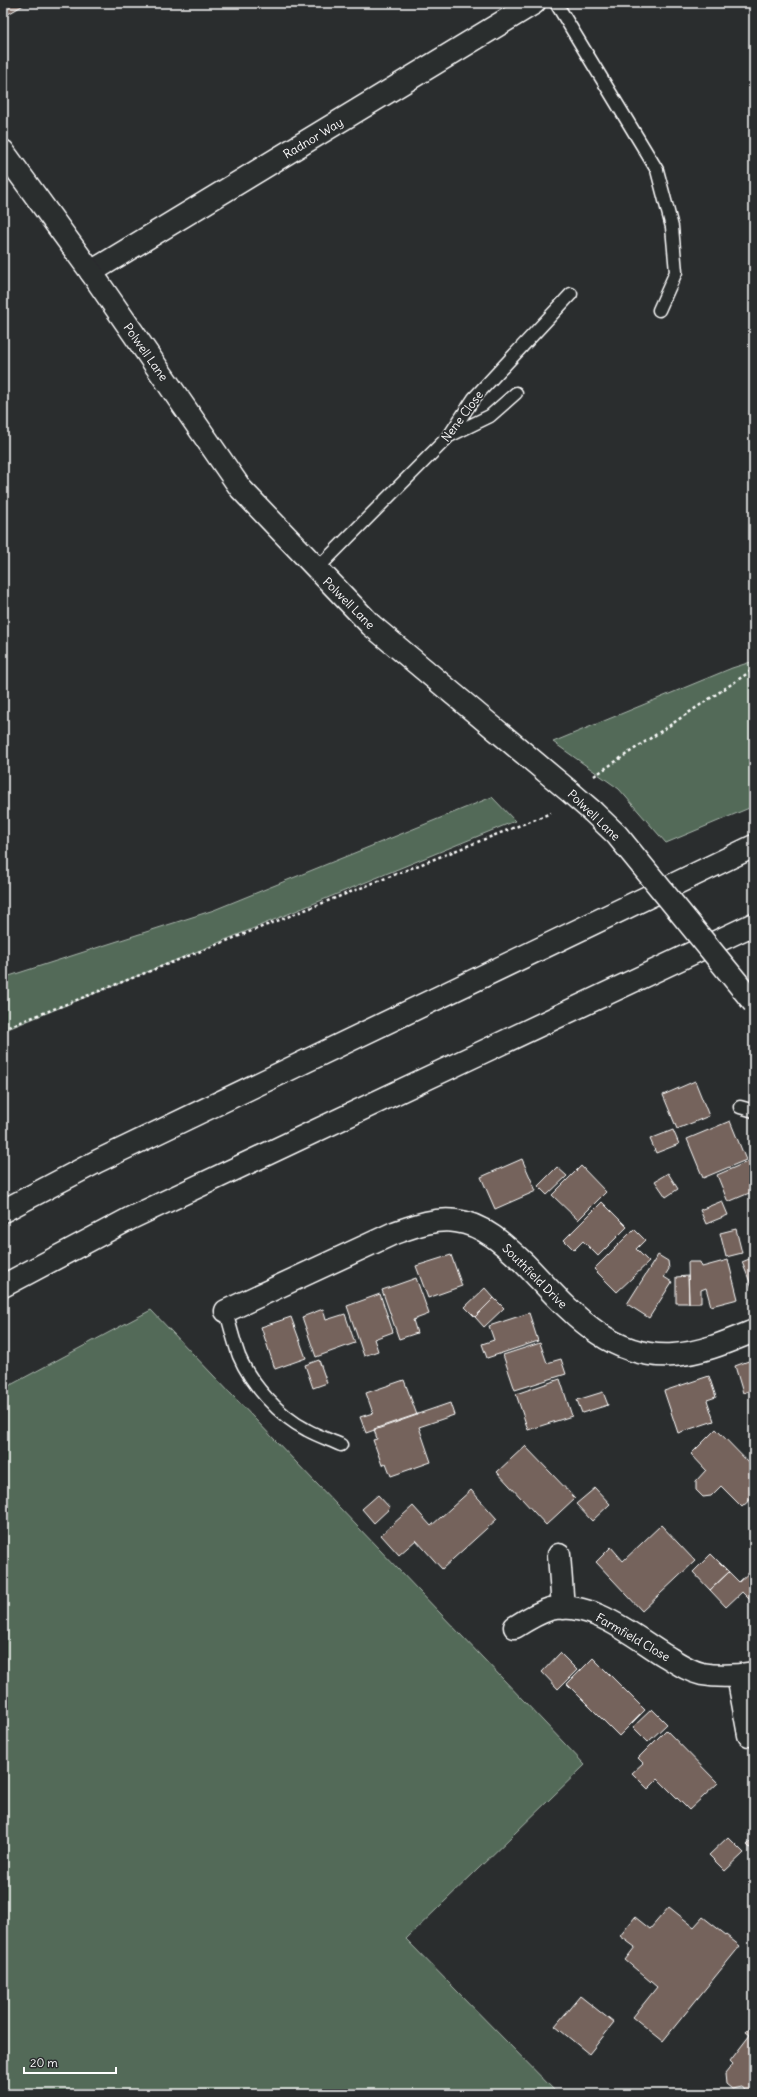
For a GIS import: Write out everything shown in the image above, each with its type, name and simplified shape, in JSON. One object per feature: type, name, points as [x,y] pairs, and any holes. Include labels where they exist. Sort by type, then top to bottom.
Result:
[{"type":"main road","name":"Radnor Way","points":[[91,272],[534,3]]},
{"type":"main road","name":"Polwell Lane","points":[[3,151],[91,272],[241,489],[316,570],[371,625],[569,791],[617,835],[754,1003]]},
{"type":"main road","points":[[3,1210],[98,1161],[754,846]]},
{"type":"main road","points":[[3,1286],[131,1218],[754,924]]},
{"type":"main road","name":"Southfield Drive","points":[[226,1311],[400,1231],[419,1224],[456,1221],[484,1230],[506,1246],[583,1324],[614,1343],[653,1354],[672,1355],[713,1348],[754,1331]]},
{"type":"main road","points":[[559,1555],[563,1608]]},
{"type":"main road","name":"Farmfield Close","points":[[515,1627],[535,1615],[550,1609],[575,1608],[609,1621],[684,1667],[702,1674],[746,1674]]},
{"type":"main road","points":[[746,1674],[749,1735]]},
{"type":"lane","points":[[556,3],[657,170],[672,227],[676,272],[659,310]]},
{"type":"lane","name":"Nene Close","points":[[316,570],[449,436],[474,398],[571,294]]},
{"type":"lane","points":[[449,436],[490,416],[516,394]]},
{"type":"lane","points":[[740,1107],[754,1111]]},
{"type":"lane","points":[[226,1311],[239,1356],[251,1377],[265,1395],[288,1418],[306,1430],[341,1445]]},
{"type":"path","points":[[569,791],[588,781],[754,669]]},
{"type":"path","points":[[3,1029],[557,810]]},
{"type":"green space","points":[[754,661],[754,806],[666,843],[619,789],[553,742],[732,668]]},
{"type":"green space","points":[[492,797],[515,821],[3,1031],[3,978],[214,910]]},
{"type":"green space","points":[[151,1310],[585,1765],[406,1939],[558,2094],[3,2094],[3,1389]]},
{"type":"building","points":[[3,3],[27,3],[3,17]]},
{"type":"building","points":[[695,1081],[709,1116],[677,1129],[663,1095]]},
{"type":"building","points":[[730,1121],[746,1160],[703,1178],[687,1139]]},
{"type":"building","points":[[673,1130],[679,1144],[656,1153],[650,1139]]},
{"type":"building","points":[[522,1159],[536,1191],[495,1209],[481,1177]]},
{"type":"building","points":[[754,1159],[754,1191],[728,1202],[717,1175]]},
{"type":"building","points":[[581,1166],[606,1192],[578,1220],[552,1195]]},
{"type":"building","points":[[557,1167],[567,1176],[547,1195],[538,1186]]},
{"type":"building","points":[[668,1173],[678,1189],[666,1197],[655,1181]]},
{"type":"building","points":[[722,1201],[728,1215],[706,1224],[700,1210]]},
{"type":"building","points":[[602,1202],[627,1227],[598,1256],[583,1241],[574,1250],[564,1240]]},
{"type":"building","points":[[634,1229],[645,1240],[636,1249],[649,1262],[617,1292],[594,1269]]},
{"type":"building","points":[[736,1229],[742,1253],[726,1257],[720,1233]]},
{"type":"building","points":[[451,1255],[462,1286],[428,1298],[416,1266]]},
{"type":"building","points":[[658,1255],[668,1261],[669,1269],[664,1277],[672,1282],[649,1318],[627,1304]]},
{"type":"building","points":[[754,1257],[754,1292],[742,1262]]},
{"type":"building","points":[[728,1260],[738,1299],[711,1306],[706,1288],[701,1290],[701,1303],[689,1303],[688,1262],[700,1262],[702,1267]]},
{"type":"building","points":[[688,1276],[689,1303],[676,1303],[676,1277]]},
{"type":"building","points":[[416,1278],[429,1314],[413,1320],[417,1333],[399,1339],[382,1290]]},
{"type":"building","points":[[485,1288],[494,1298],[475,1317],[465,1307]]},
{"type":"building","points":[[380,1294],[393,1332],[374,1339],[378,1351],[364,1356],[347,1306]]},
{"type":"building","points":[[494,1298],[504,1308],[484,1327],[475,1317]]},
{"type":"building","points":[[323,1309],[326,1320],[345,1314],[355,1343],[316,1357],[302,1317]]},
{"type":"building","points":[[529,1313],[538,1341],[487,1358],[482,1344],[494,1340],[489,1326]]},
{"type":"building","points":[[291,1317],[306,1358],[275,1369],[261,1327]]},
{"type":"building","points":[[540,1343],[547,1363],[561,1359],[566,1374],[515,1390],[503,1355]]},
{"type":"building","points":[[754,1359],[754,1389],[743,1393],[735,1366]]},
{"type":"building","points":[[319,1360],[327,1383],[313,1388],[305,1365]]},
{"type":"building","points":[[709,1376],[716,1397],[707,1400],[714,1421],[678,1433],[664,1391]]},
{"type":"building","points":[[560,1379],[572,1416],[528,1430],[516,1394]]},
{"type":"building","points":[[404,1380],[417,1415],[366,1433],[360,1417],[373,1413],[366,1393]]},
{"type":"building","points":[[603,1392],[608,1405],[582,1413],[577,1400]]},
{"type":"building","points":[[450,1403],[454,1415],[419,1427],[431,1462],[391,1476],[386,1463],[382,1465],[373,1440],[377,1439],[374,1429]]},
{"type":"building","points":[[716,1429],[754,1468],[754,1496],[742,1507],[721,1486],[711,1496],[703,1497],[696,1490],[696,1481],[706,1470],[691,1454]]},
{"type":"building","points":[[525,1446],[575,1498],[546,1525],[497,1472]]},
{"type":"building","points":[[595,1488],[610,1504],[592,1521],[576,1504]]},
{"type":"building","points":[[471,1490],[497,1519],[442,1569],[416,1540],[399,1555],[381,1535],[413,1506],[431,1526]]},
{"type":"building","points":[[378,1495],[390,1508],[374,1523],[362,1509]]},
{"type":"building","points":[[661,1525],[695,1561],[642,1611],[596,1562],[611,1547],[623,1561]]},
{"type":"building","points":[[711,1554],[729,1572],[710,1590],[693,1572]]},
{"type":"building","points":[[754,1568],[754,1604],[742,1592],[726,1607],[710,1590],[729,1572],[739,1582]]},
{"type":"building","points":[[560,1653],[577,1670],[558,1689],[542,1672]]},
{"type":"building","points":[[593,1658],[645,1710],[619,1736],[567,1684]]},
{"type":"building","points":[[652,1709],[667,1724],[648,1742],[633,1727]]},
{"type":"building","points":[[666,1730],[718,1783],[689,1810],[658,1779],[648,1789],[632,1773],[643,1763],[638,1758]]},
{"type":"building","points":[[728,1837],[744,1853],[725,1871],[709,1855]]},
{"type":"building","points":[[754,1838],[754,1852],[747,1845]]},
{"type":"building","points":[[669,1907],[694,1927],[703,1917],[740,1946],[663,2041],[633,2017],[657,1987],[625,1960],[635,1947],[620,1936],[635,1917],[650,1929]]},
{"type":"building","points":[[580,1996],[614,2023],[589,2054],[555,2026]]},
{"type":"building","points":[[754,2022],[754,2094],[750,2094],[741,2087],[732,2089],[726,2084],[725,2074],[733,2064],[730,2061],[750,2035],[746,2032]]}]
